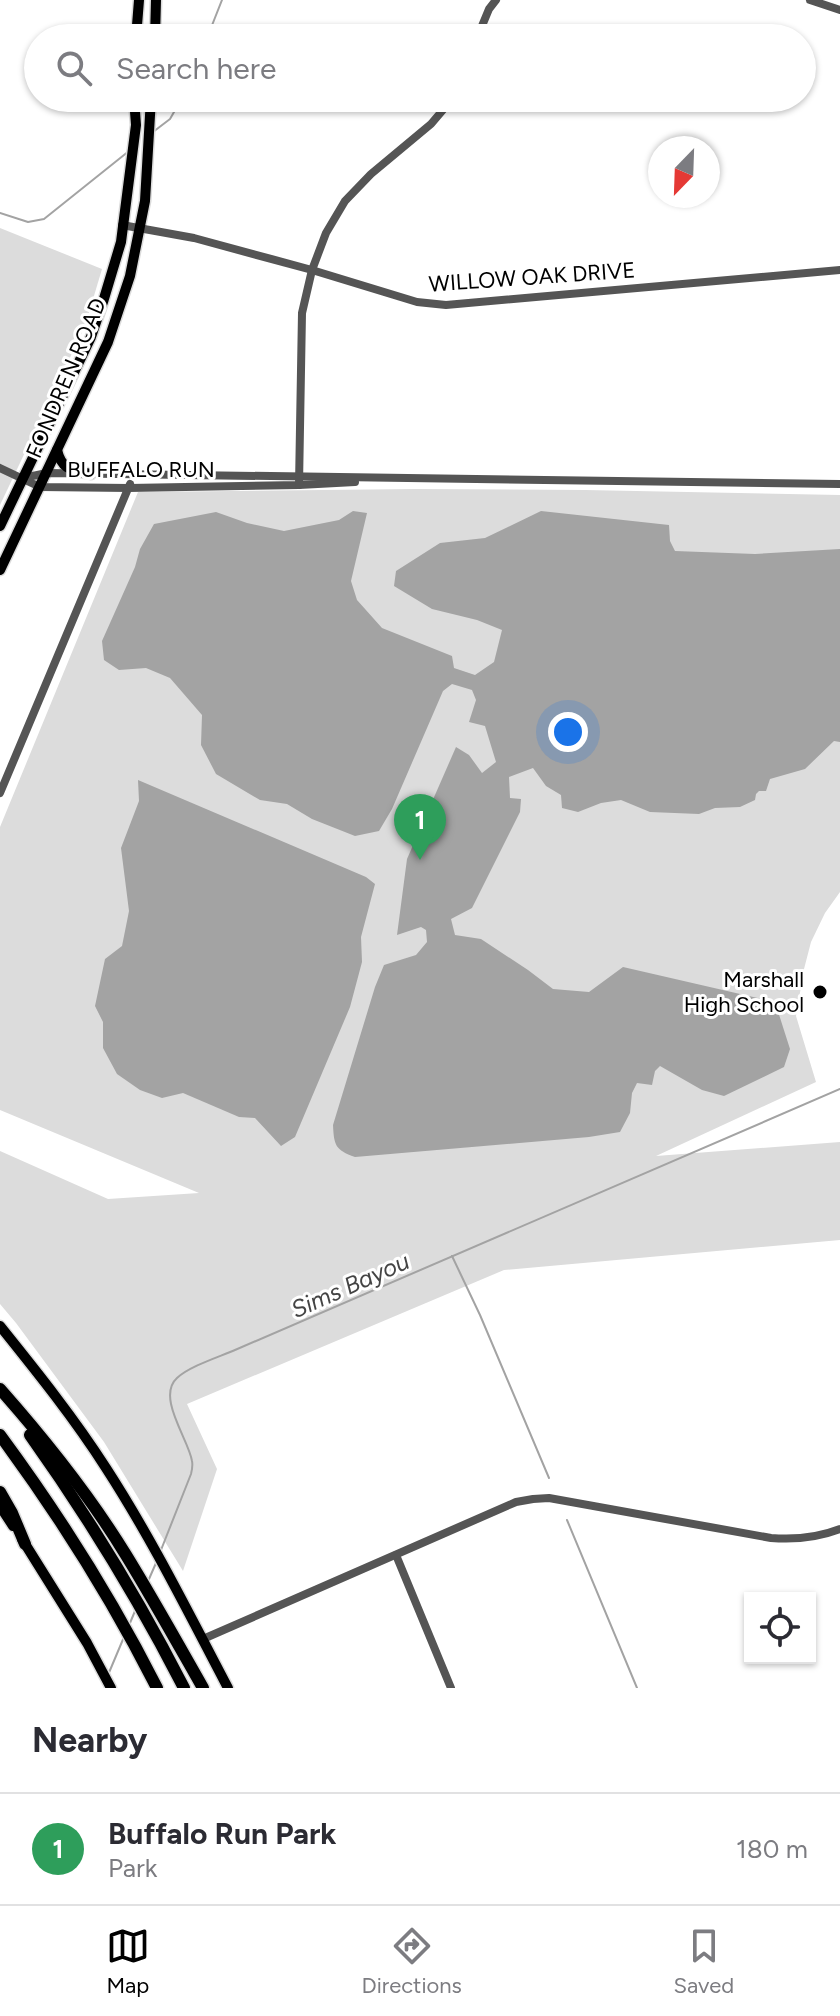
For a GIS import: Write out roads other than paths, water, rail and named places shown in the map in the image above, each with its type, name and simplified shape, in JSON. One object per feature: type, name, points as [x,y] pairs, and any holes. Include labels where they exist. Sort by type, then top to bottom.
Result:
[{"type":"highway","points":[[0,1389],[50,1447],[125,1553],[203,1688]]},
{"type":"highway","points":[[0,1396],[59,1476],[127,1584],[184,1688]]},
{"type":"highway","points":[[0,1435],[70,1536],[157,1688]]},
{"type":"highway","points":[[0,1492],[25,1544]]},
{"type":"main road","points":[[137,24],[138,2],[156,2],[155,24]]},
{"type":"main road","name":"FONDREN ROAD","points":[[0,526],[91,337],[103,302],[121,242],[135,112]]},
{"type":"main road","name":"FONDREN ROAD","points":[[0,570],[108,342],[130,276],[145,201],[150,112]]},
{"type":"main road","points":[[91,337],[108,342]]},
{"type":"main road","points":[[57,450],[66,467],[91,474]]},
{"type":"main road","points":[[0,1326],[61,1403],[106,1467],[186,1606],[228,1688]]},
{"type":"main road","points":[[0,1506],[87,1643],[111,1688]]},
{"type":"street","points":[[483,24],[496,0]]},
{"type":"street","points":[[810,0],[840,10]]},
{"type":"street","points":[[299,481],[302,313],[312,270],[326,233],[345,201],[441,112]]},
{"type":"street","name":"WILLOW OAK DRIVE","points":[[122,225],[194,238],[417,302],[446,305],[840,270]]},
{"type":"street","points":[[0,468],[23,478]]},
{"type":"street","name":"BUFFALO RUN","points":[[23,478],[47,473],[299,481]]},
{"type":"street","points":[[0,793],[134,475]]},
{"type":"street","name":"BUFFALO RUN","points":[[23,478],[40,487],[129,488],[420,478],[840,484]]},
{"type":"street","points":[[203,1639],[516,1502],[533,1499],[549,1498],[771,1538],[793,1540],[840,1529]]},
{"type":"street","points":[[396,1555],[451,1688]]},
{"type":"waterway","points":[[213,24],[222,0]]},
{"type":"waterway","points":[[153,132],[174,112]]},
{"type":"waterway","points":[[0,213],[28,222],[44,219],[129,151]]},
{"type":"waterway","name":"Sims Bayou","points":[[161,1550],[192,1468],[190,1452],[170,1396],[171,1386],[177,1378],[205,1362],[840,1089]]},
{"type":"waterway","points":[[452,1256],[549,1478]]},
{"type":"waterway","points":[[567,1520],[637,1688]]},
{"type":"waterway","name":"Sims Bayou","points":[[149,1579],[156,1563]]},
{"type":"waterway","name":"Sims Bayou","points":[[130,1623],[135,1611]]},
{"type":"waterway","name":"Sims Bayou","points":[[108,1675],[124,1637]]},
{"type":"place","name":"Buffalo Run Park","points":[[420,860]]},
{"type":"place","name":"Marshall High School","points":[[820,992]]}]
